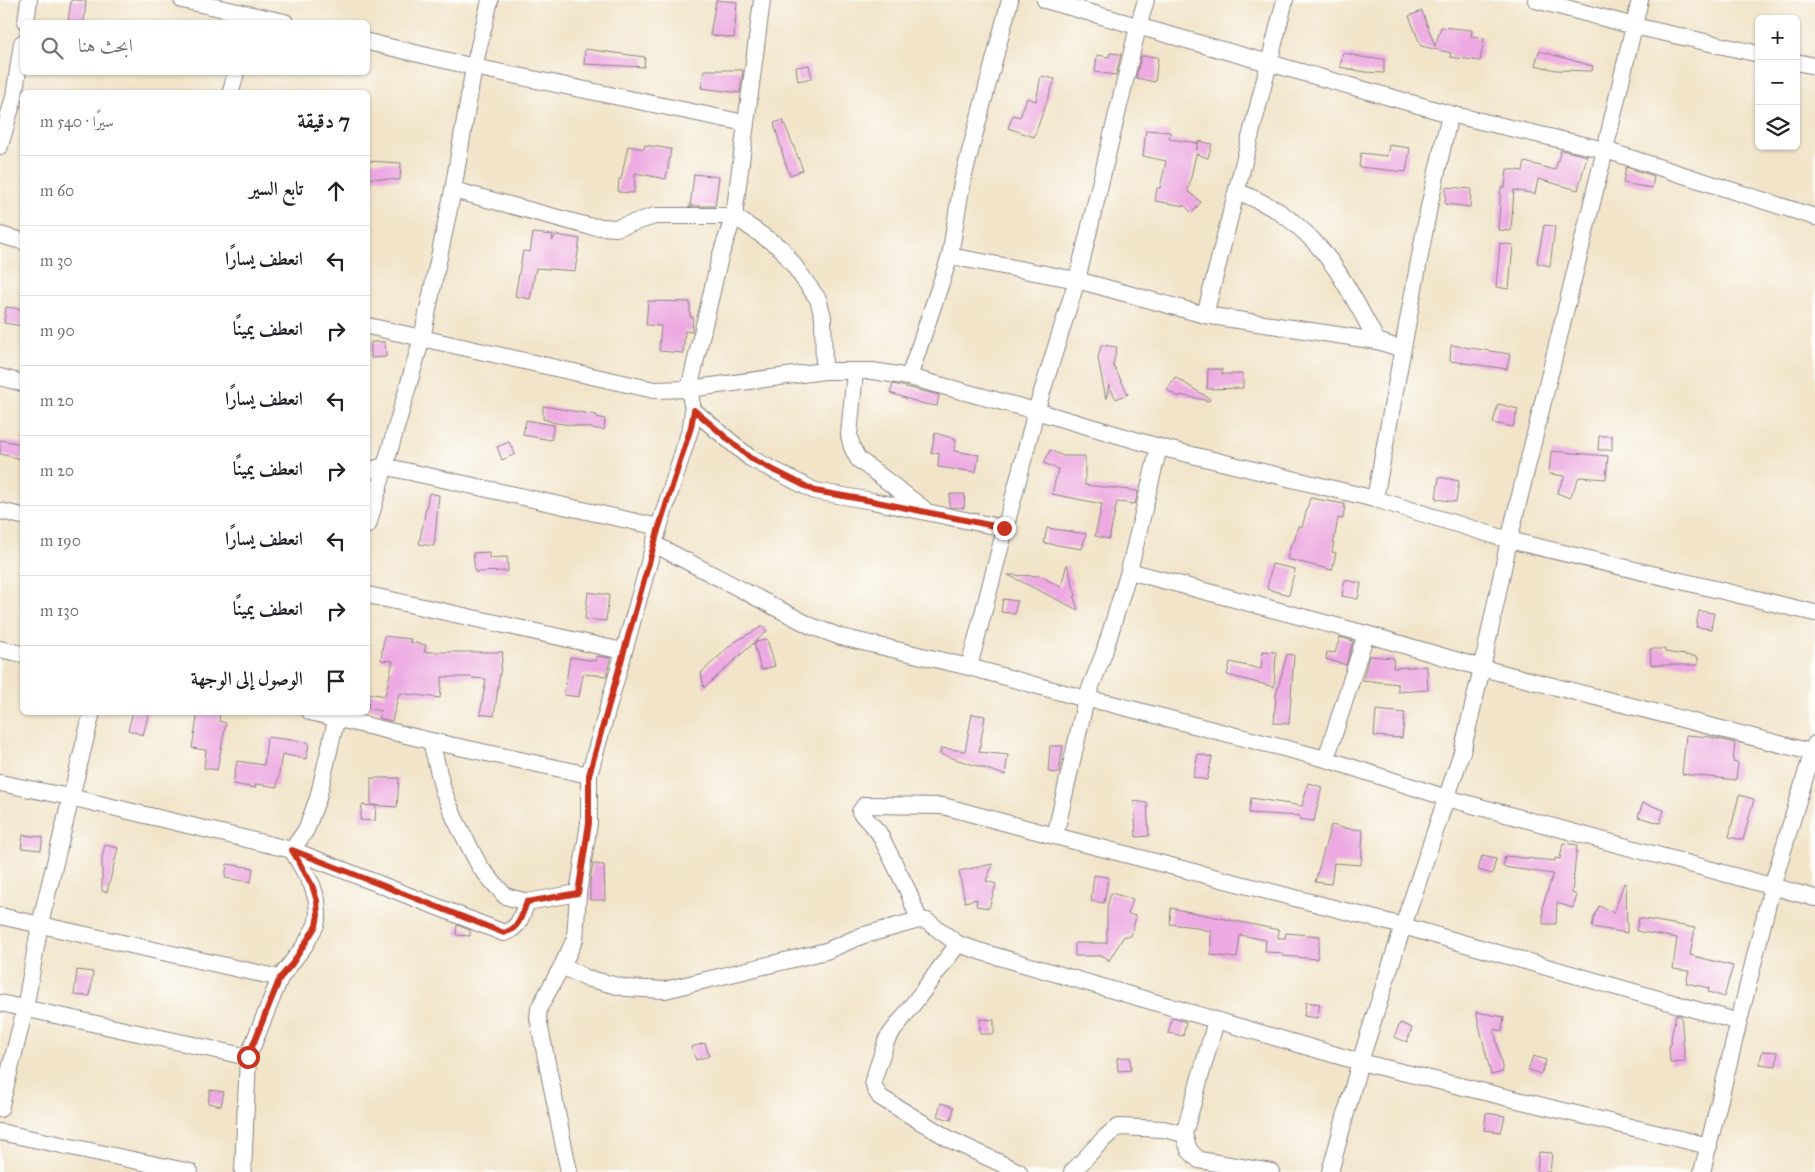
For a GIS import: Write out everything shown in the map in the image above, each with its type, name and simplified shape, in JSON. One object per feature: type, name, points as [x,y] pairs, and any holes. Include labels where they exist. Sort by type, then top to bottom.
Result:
[{"type":"street","points":[[26,20],[29,0]]},
{"type":"street","points":[[182,0],[252,12],[278,20]]},
{"type":"street","points":[[370,517],[383,466],[422,338],[453,190],[474,67],[490,0]]},
{"type":"street","points":[[569,1172],[538,1018],[539,1008],[575,939],[578,893],[589,823],[589,775],[654,544],[691,427],[694,410],[689,389],[720,257],[734,216],[762,0]]},
{"type":"street","points":[[909,377],[950,256],[962,182],[1010,0]]},
{"type":"street","points":[[1045,0],[1450,114],[1605,150],[1815,217]]},
{"type":"street","points":[[969,667],[1036,411],[1077,280],[1146,0]]},
{"type":"street","points":[[1205,315],[1285,0]]},
{"type":"street","points":[[1536,0],[1634,26],[1755,53]]},
{"type":"street","points":[[1330,1172],[1360,1062],[1402,926],[1462,752],[1482,668],[1508,540],[1605,150],[1640,0]]},
{"type":"street","points":[[370,42],[474,67],[745,123]]},
{"type":"street","points":[[1800,63],[1815,66]]},
{"type":"street","points":[[0,146],[18,98],[20,70]]},
{"type":"street","points":[[232,90],[235,75]]},
{"type":"street","points":[[1375,499],[1429,207],[1450,114]]},
{"type":"street","points":[[453,190],[597,227],[616,228],[655,216],[734,216],[782,249],[818,299],[822,317],[824,371]]},
{"type":"street","points":[[1236,191],[1277,211],[1315,241],[1341,274],[1377,341]]},
{"type":"street","points":[[0,235],[20,240]]},
{"type":"street","points":[[950,256],[1077,280],[1205,315],[1377,341],[1402,349]]},
{"type":"street","points":[[370,326],[654,390],[689,389],[824,371],[873,371],[909,377],[1036,411],[1159,447],[1375,499],[1508,540],[1815,613]]},
{"type":"street","points":[[855,371],[849,435],[858,459],[930,512]]},
{"type":"street","points":[[0,378],[20,383]]},
{"type":"street","points":[[694,410],[750,458],[815,491],[1004,528]]},
{"type":"street","points":[[1055,836],[1086,699],[1104,653],[1129,571],[1159,447]]},
{"type":"street","points":[[370,470],[383,466],[659,527]]},
{"type":"street","points":[[0,511],[20,516]]},
{"type":"street","points":[[654,544],[811,626],[841,637],[969,667],[1086,699],[1326,759],[1447,798],[1772,888],[1815,898]]},
{"type":"street","points":[[1129,571],[1366,634],[1482,668],[1814,750],[1772,888],[1702,1172]]},
{"type":"street","points":[[370,595],[623,651]]},
{"type":"street","points":[[1326,759],[1366,634]]},
{"type":"street","points":[[0,649],[20,654]]},
{"type":"street","points":[[0,1108],[25,1009],[40,924],[91,715]]},
{"type":"street","points":[[292,850],[306,830],[318,798],[337,716],[431,741],[589,775]]},
{"type":"street","points":[[431,741],[443,790],[455,819],[480,867],[505,896],[527,902],[578,893]]},
{"type":"street","points":[[0,783],[70,797],[292,850],[504,933],[512,931],[517,927],[527,902]]},
{"type":"street","points":[[919,920],[908,891],[878,833],[860,812],[865,805],[943,806],[1402,926],[1739,1022]]},
{"type":"street","points":[[243,1172],[248,1057],[280,978],[305,945],[316,926],[318,915],[317,901],[312,885],[292,850]]},
{"type":"street","points":[[0,916],[280,978]]},
{"type":"street","points":[[562,966],[586,978],[626,988],[665,990],[826,951],[861,936],[919,920],[927,921],[958,944],[1216,1021],[1360,1062],[1709,1146]]},
{"type":"street","points":[[958,944],[887,1039],[873,1080],[875,1089],[880,1097],[951,1140],[1019,1172]]},
{"type":"street","points":[[0,1003],[248,1057]]},
{"type":"street","points":[[1216,1021],[1184,1134],[1190,1150],[1200,1160],[1272,1172]]},
{"type":"street","points":[[1072,1172],[1114,1129],[1119,1127],[1163,1129],[1184,1134]]},
{"type":"street","points":[[0,1132],[190,1172]]},
{"type":"building","points":[[71,0],[86,1],[84,20],[68,20]]},
{"type":"building","points":[[716,0],[737,2],[734,38],[710,35]]},
{"type":"building","points":[[1422,11],[1435,46],[1441,27],[1472,30],[1471,36],[1484,38],[1480,61],[1450,57],[1451,53],[1421,46],[1409,16]]},
{"type":"building","points":[[585,49],[645,57],[644,67],[584,64]]},
{"type":"building","points":[[1539,51],[1593,66],[1592,71],[1556,70],[1535,65]]},
{"type":"building","points":[[1110,53],[1121,54],[1116,75],[1095,72],[1097,55],[1109,57]]},
{"type":"building","points":[[1343,53],[1384,59],[1384,73],[1365,72],[1340,67]]},
{"type":"building","points":[[1141,56],[1158,57],[1155,82],[1136,78]]},
{"type":"building","points":[[809,65],[812,78],[798,81],[796,67]]},
{"type":"building","points":[[704,70],[743,70],[740,93],[701,88]]},
{"type":"building","points":[[1041,76],[1055,79],[1034,137],[1008,128],[1013,115],[1020,117],[1027,98],[1036,101]]},
{"type":"building","points":[[783,120],[803,170],[790,175],[774,123]]},
{"type":"building","points":[[1146,130],[1170,132],[1169,139],[1198,143],[1196,151],[1199,141],[1212,144],[1208,158],[1196,154],[1188,191],[1201,202],[1192,213],[1185,206],[1155,201],[1157,188],[1160,188],[1166,161],[1143,156]]},
{"type":"building","points":[[645,145],[671,149],[666,179],[635,173],[634,193],[618,192],[619,179],[621,179],[628,146],[644,149]]},
{"type":"building","points":[[1389,145],[1410,148],[1406,172],[1359,167],[1361,153],[1387,156]]},
{"type":"building","points":[[1561,150],[1587,156],[1578,190],[1538,179],[1535,194],[1514,190],[1511,231],[1498,230],[1501,187],[1505,187],[1507,169],[1523,171],[1525,162],[1555,170]]},
{"type":"building","points":[[370,161],[401,163],[400,180],[370,178]]},
{"type":"building","points":[[1626,167],[1654,176],[1652,188],[1623,183]]},
{"type":"building","points":[[694,174],[719,177],[715,206],[690,206]]},
{"type":"building","points":[[1446,187],[1471,189],[1470,207],[1445,204]]},
{"type":"building","points":[[1544,225],[1555,226],[1550,266],[1537,263]]},
{"type":"building","points":[[533,233],[553,235],[552,241],[556,235],[580,239],[575,271],[536,268],[530,299],[515,296],[523,251],[530,252]]},
{"type":"building","points":[[1500,243],[1513,245],[1509,289],[1496,287]]},
{"type":"building","points":[[648,301],[690,302],[690,317],[693,317],[692,332],[685,331],[683,353],[659,351],[661,326],[646,325]]},
{"type":"building","points":[[6,307],[20,309],[20,326],[4,323]]},
{"type":"building","points":[[371,342],[385,342],[386,357],[371,358]]},
{"type":"building","points":[[1101,345],[1117,347],[1113,365],[1128,394],[1116,399],[1109,385],[1106,399],[1098,358]]},
{"type":"building","points":[[1451,345],[1510,354],[1507,369],[1450,361]]},
{"type":"building","points":[[1208,369],[1222,369],[1222,374],[1243,374],[1243,388],[1207,389]]},
{"type":"building","points":[[1175,377],[1210,399],[1209,401],[1180,395],[1179,397],[1167,390]]},
{"type":"building","points":[[893,384],[939,395],[937,406],[924,404],[890,393]]},
{"type":"building","points":[[1498,404],[1518,409],[1513,427],[1493,423]]},
{"type":"building","points":[[543,406],[597,415],[597,417],[605,419],[604,430],[551,422],[543,419]]},
{"type":"building","points":[[526,420],[554,425],[551,440],[523,435]]},
{"type":"building","points":[[935,433],[956,439],[954,451],[979,455],[976,472],[938,467],[939,452],[931,454]]},
{"type":"building","points":[[1599,436],[1612,436],[1612,450],[1598,450]]},
{"type":"building","points":[[0,440],[20,444],[20,459],[0,454]]},
{"type":"building","points":[[509,442],[515,454],[502,460],[497,447]]},
{"type":"building","points":[[1050,450],[1063,456],[1085,456],[1085,485],[1138,491],[1135,504],[1117,502],[1109,539],[1095,536],[1102,504],[1052,494],[1058,469],[1044,463]]},
{"type":"building","points":[[1551,451],[1608,456],[1606,479],[1579,477],[1570,498],[1557,493],[1565,476],[1549,474]]},
{"type":"building","points":[[1439,477],[1459,481],[1456,502],[1436,499]]},
{"type":"building","points":[[429,493],[439,495],[434,546],[419,544]]},
{"type":"building","points":[[950,494],[965,494],[964,508],[949,507]]},
{"type":"building","points":[[1310,498],[1345,504],[1343,519],[1338,518],[1332,552],[1336,553],[1332,570],[1287,559],[1298,526],[1302,527]]},
{"type":"building","points":[[1047,528],[1086,534],[1082,549],[1044,543]]},
{"type":"building","points":[[489,552],[489,558],[507,557],[508,571],[475,572],[473,553]]},
{"type":"building","points":[[1067,564],[1078,610],[1008,575],[1040,576],[1061,587]]},
{"type":"building","points":[[1272,564],[1295,569],[1289,595],[1267,589]]},
{"type":"building","points":[[1345,580],[1361,583],[1358,599],[1342,596]]},
{"type":"building","points":[[588,592],[609,595],[606,621],[585,619]]},
{"type":"building","points":[[1003,599],[1017,601],[1015,614],[1001,612]]},
{"type":"building","points":[[1699,611],[1714,613],[1711,629],[1696,627]]},
{"type":"building","points":[[763,626],[767,631],[704,688],[701,673],[733,643]]},
{"type":"building","points":[[384,636],[411,639],[410,642],[426,645],[424,652],[503,652],[494,716],[480,714],[486,679],[442,677],[440,698],[399,693],[392,721],[379,718],[381,711],[370,708],[370,693],[385,696],[393,661],[381,660]]},
{"type":"building","points":[[1340,637],[1353,641],[1346,665],[1326,659],[1327,652],[1335,653]]},
{"type":"building","points":[[767,639],[775,666],[761,670],[754,643]]},
{"type":"building","points":[[1650,649],[1665,649],[1665,652],[1698,657],[1698,665],[1651,665]]},
{"type":"building","points":[[1263,651],[1276,652],[1274,687],[1227,675],[1230,662],[1261,669]]},
{"type":"building","points":[[1287,654],[1294,655],[1289,724],[1274,723],[1276,695]]},
{"type":"building","points":[[596,656],[610,658],[607,676],[583,674],[579,697],[564,695],[570,657],[596,661]]},
{"type":"building","points":[[1369,656],[1394,658],[1393,668],[1427,666],[1428,690],[1398,692],[1398,684],[1363,680]]},
{"type":"building","points":[[1376,710],[1405,713],[1402,738],[1374,736]]},
{"type":"building","points":[[972,714],[985,716],[979,752],[1008,755],[1005,775],[940,754],[941,748],[965,751]]},
{"type":"building","points":[[132,715],[148,715],[143,735],[128,730]]},
{"type":"building","points":[[198,715],[220,715],[219,721],[226,723],[217,770],[204,768],[206,750],[192,748]]},
{"type":"building","points":[[1686,735],[1710,737],[1735,743],[1733,762],[1738,763],[1736,780],[1682,774]]},
{"type":"building","points":[[267,737],[308,742],[306,759],[282,754],[277,787],[256,784],[255,788],[233,784],[237,761],[264,765]]},
{"type":"building","points":[[1050,746],[1063,746],[1059,773],[1048,772]]},
{"type":"building","points":[[1198,754],[1212,757],[1207,780],[1193,777]]},
{"type":"building","points":[[371,778],[399,778],[397,807],[371,805]]},
{"type":"building","points":[[1308,783],[1322,787],[1314,821],[1299,819],[1300,816],[1249,813],[1251,798],[1302,806]]},
{"type":"building","points":[[1739,795],[1754,799],[1743,840],[1729,837]]},
{"type":"building","points":[[1134,801],[1147,803],[1149,836],[1136,837]]},
{"type":"building","points":[[1643,803],[1664,810],[1660,823],[1638,817]]},
{"type":"building","points":[[362,805],[376,806],[375,821],[360,820]]},
{"type":"building","points":[[1331,825],[1363,830],[1361,865],[1334,863],[1331,884],[1315,882]]},
{"type":"building","points":[[23,835],[43,837],[41,850],[21,848]]},
{"type":"building","points":[[1563,843],[1577,845],[1572,893],[1577,895],[1573,908],[1557,903],[1556,924],[1543,924],[1543,905],[1553,874],[1503,867],[1505,856],[1555,861],[1555,858],[1560,859]]},
{"type":"building","points":[[105,845],[118,848],[107,892],[102,891],[102,857]]},
{"type":"building","points":[[1482,856],[1496,859],[1492,874],[1478,870]]},
{"type":"building","points":[[227,864],[253,868],[251,882],[225,878]]},
{"type":"building","points":[[593,864],[604,865],[605,900],[590,900],[590,881]]},
{"type":"building","points":[[993,864],[986,881],[996,884],[989,908],[976,906],[977,899],[965,902],[959,871]]},
{"type":"building","points":[[1094,875],[1108,877],[1104,903],[1091,901]]},
{"type":"building","points":[[1624,883],[1626,883],[1627,933],[1592,927],[1599,906],[1614,913]]},
{"type":"building","points":[[1111,893],[1133,899],[1128,914],[1136,916],[1131,936],[1124,936],[1108,962],[1108,959],[1103,956],[1075,956],[1075,943],[1107,943],[1107,907]]},
{"type":"building","points":[[1171,908],[1279,930],[1278,938],[1285,938],[1286,933],[1320,936],[1317,959],[1283,956],[1284,953],[1265,952],[1266,940],[1240,935],[1237,958],[1211,955],[1211,931],[1170,924]]},
{"type":"building","points":[[1639,918],[1695,928],[1690,955],[1733,966],[1724,997],[1708,992],[1709,988],[1686,983],[1689,971],[1673,969],[1677,938],[1636,931]]},
{"type":"building","points":[[457,925],[470,930],[470,936],[456,935]]},
{"type":"building","points":[[77,970],[93,972],[90,996],[74,995]]},
{"type":"building","points":[[1306,1002],[1320,1004],[1317,1018],[1304,1016]]},
{"type":"building","points":[[1476,1012],[1504,1017],[1502,1031],[1494,1029],[1503,1072],[1491,1075]]},
{"type":"building","points":[[1676,1014],[1681,1016],[1685,1062],[1670,1063],[1669,1049]]},
{"type":"building","points":[[1172,1018],[1186,1022],[1183,1036],[1168,1033]]},
{"type":"building","points":[[980,1019],[994,1020],[994,1034],[980,1034]]},
{"type":"building","points":[[1400,1023],[1412,1028],[1407,1042],[1394,1037]]},
{"type":"building","points":[[705,1043],[709,1056],[696,1060],[691,1047]]},
{"type":"building","points":[[1762,1051],[1778,1052],[1776,1066],[1760,1064]]},
{"type":"building","points":[[1533,1056],[1546,1060],[1541,1074],[1528,1070]]},
{"type":"building","points":[[1130,1057],[1131,1070],[1118,1071],[1117,1058]]},
{"type":"building","points":[[210,1090],[224,1092],[221,1106],[208,1103]]},
{"type":"building","points":[[941,1103],[954,1107],[951,1120],[937,1116]]},
{"type":"building","points":[[1486,1113],[1505,1116],[1501,1132],[1484,1130]]},
{"type":"building","points":[[1539,1152],[1552,1153],[1550,1172],[1537,1172]]},
{"type":"route","points":[[248,1057],[280,978],[292,964],[316,926],[318,915],[317,901],[312,885],[292,850],[504,933],[512,931],[517,927],[527,902],[578,893],[589,823],[589,775],[659,527],[691,427],[694,410],[750,458],[815,491],[1004,528]]}]
